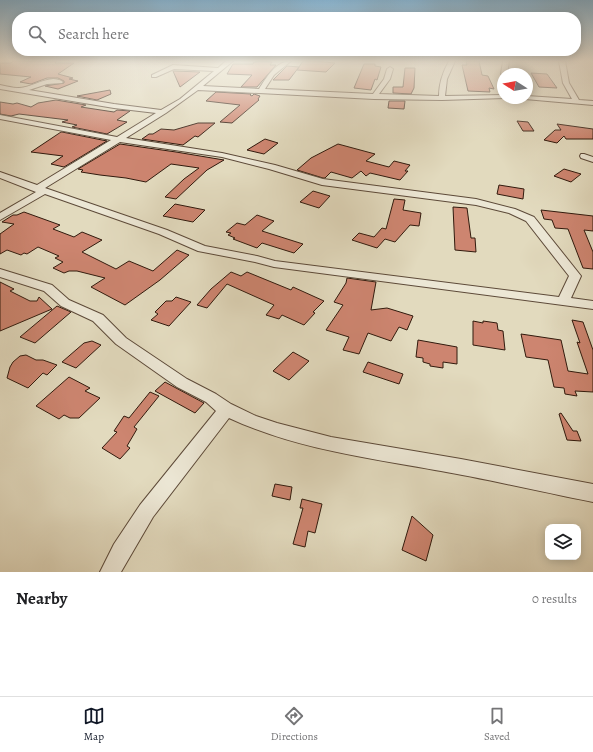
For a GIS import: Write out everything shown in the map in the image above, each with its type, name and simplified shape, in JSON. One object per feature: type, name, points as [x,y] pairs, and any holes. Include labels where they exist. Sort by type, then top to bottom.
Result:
[{"type":"street","points":[[3,88],[164,112]]},
{"type":"street","points":[[20,91],[30,88]]},
{"type":"street","points":[[0,217],[118,140],[164,112],[198,88],[374,96],[442,98],[497,97]]},
{"type":"street","points":[[374,96],[380,88]]},
{"type":"street","points":[[442,88],[442,98]]},
{"type":"street","points":[[569,88],[577,102]]},
{"type":"street","points":[[533,98],[593,103]]},
{"type":"street","points":[[0,116],[118,140],[222,156],[272,167],[322,182],[476,202],[512,211],[530,220],[575,276],[563,301]]},
{"type":"street","points":[[584,156],[593,160]]},
{"type":"street","points":[[0,175],[163,232],[202,249],[257,259],[274,264],[593,305]]},
{"type":"street","points":[[0,273],[48,288],[65,303],[98,318],[121,341],[176,379],[211,398],[225,409],[246,420],[277,431],[328,442],[444,463],[593,494]]},
{"type":"street","points":[[110,572],[129,538],[152,504],[221,417],[225,409]]},
{"type":"building","points":[[354,88],[372,88],[371,90]]},
{"type":"building","points":[[393,88],[414,88],[411,94],[393,93]]},
{"type":"building","points":[[467,88],[493,88],[494,89],[489,88],[490,92],[468,91]]},
{"type":"building","points":[[110,90],[111,94],[97,100],[77,96]]},
{"type":"building","points":[[216,92],[251,94],[250,95],[252,96],[254,94],[260,96],[258,99],[259,100],[232,123],[220,122],[240,105],[206,101]]},
{"type":"building","points":[[56,100],[86,105],[81,107],[114,112],[117,110],[130,111],[117,120],[127,122],[107,134],[72,127],[77,125],[62,122],[68,120],[19,114],[11,116],[0,114],[0,102],[13,104],[17,103],[31,107],[38,103]]},
{"type":"building","points":[[389,101],[405,101],[404,109],[388,108]]},
{"type":"building","points":[[517,121],[528,122],[534,131],[523,131]]},
{"type":"building","points":[[198,123],[215,123],[198,137],[195,136],[183,145],[142,139],[161,129],[174,130]]},
{"type":"building","points":[[557,124],[593,129],[593,139],[566,139],[564,136],[557,143],[544,140],[555,130],[561,130]]},
{"type":"building","points":[[61,132],[107,141],[64,167],[51,164],[63,156],[31,152]]},
{"type":"building","points":[[265,139],[278,143],[264,154],[247,150]]},
{"type":"building","points":[[120,144],[224,160],[207,170],[176,199],[165,197],[184,179],[199,168],[171,164],[146,182],[81,172],[83,170],[78,169]]},
{"type":"building","points":[[338,144],[375,154],[366,161],[389,167],[394,161],[410,165],[405,171],[408,171],[400,180],[370,173],[366,176],[361,171],[352,178],[331,172],[323,178],[297,170],[311,158]]},
{"type":"building","points":[[564,169],[581,174],[571,182],[554,176]]},
{"type":"building","points":[[499,185],[524,189],[523,199],[497,194]]},
{"type":"building","points":[[313,191],[330,196],[319,208],[300,202]]},
{"type":"building","points":[[394,199],[405,200],[403,210],[421,213],[419,226],[410,225],[395,242],[385,239],[377,248],[352,240],[359,233],[374,237],[382,228],[386,229]]},
{"type":"building","points":[[175,204],[205,210],[193,222],[163,216]]},
{"type":"building","points":[[453,207],[467,208],[471,238],[475,238],[476,252],[455,250]]},
{"type":"building","points":[[541,210],[593,216],[593,231],[584,230],[593,252],[593,269],[583,268],[568,229],[555,228],[552,220],[544,219]]},
{"type":"building","points":[[24,212],[60,225],[53,229],[74,237],[82,232],[102,240],[82,252],[116,269],[129,261],[153,271],[177,250],[189,255],[160,280],[125,305],[91,287],[105,278],[77,271],[69,271],[64,273],[53,268],[63,262],[55,258],[59,256],[38,247],[27,254],[24,253],[21,255],[7,250],[0,254],[0,234],[14,224],[2,222],[13,215]]},
{"type":"building","points":[[257,215],[274,221],[262,231],[303,244],[294,253],[262,243],[257,248],[233,239],[235,238],[228,235],[231,233],[226,232],[237,223],[245,225]]},
{"type":"building","points":[[231,272],[241,276],[247,272],[291,290],[293,287],[324,301],[313,312],[315,313],[304,325],[282,315],[279,319],[266,315],[274,305],[227,284],[207,308],[197,305],[211,289]]},
{"type":"building","points":[[347,278],[376,282],[371,310],[387,308],[413,316],[407,330],[399,327],[391,341],[368,333],[359,354],[343,350],[349,337],[326,330],[343,305],[334,302],[346,283]]},
{"type":"building","points":[[0,282],[14,289],[10,291],[30,301],[37,301],[39,297],[52,309],[0,331]]},
{"type":"building","points":[[176,297],[191,302],[169,326],[151,320],[158,314],[155,312],[166,301],[172,301]]},
{"type":"building","points":[[57,306],[71,312],[35,343],[20,337]]},
{"type":"building","points":[[572,320],[583,322],[593,350],[593,392],[575,391],[577,396],[565,394],[564,388],[554,387],[548,360],[526,357],[521,334],[561,340],[568,371],[588,374],[577,342],[580,343]]},
{"type":"building","points":[[473,321],[497,323],[498,330],[503,331],[505,350],[473,345]]},
{"type":"building","points":[[418,340],[457,347],[457,364],[443,362],[443,368],[430,366],[430,364],[423,362],[423,358],[416,357]]},
{"type":"building","points":[[92,341],[101,345],[76,368],[62,362],[84,343]]},
{"type":"building","points":[[293,352],[309,361],[289,380],[273,371]]},
{"type":"building","points":[[26,355],[36,360],[43,360],[57,365],[47,375],[43,373],[28,388],[7,378],[13,362],[20,356]]},
{"type":"building","points":[[368,362],[403,374],[399,384],[363,372]]},
{"type":"building","points":[[69,377],[90,388],[85,391],[100,398],[79,418],[70,418],[64,415],[59,419],[36,406]]},
{"type":"building","points":[[165,382],[204,403],[195,413],[155,391]]},
{"type":"building","points":[[150,392],[159,396],[134,427],[137,429],[127,446],[130,448],[120,459],[102,448],[117,432],[114,431],[124,416],[129,418]]},
{"type":"building","points":[[561,413],[573,431],[577,431],[581,441],[567,440],[559,414]]},
{"type":"building","points":[[275,484],[292,487],[290,500],[272,496]]},
{"type":"building","points":[[302,499],[322,504],[315,533],[308,531],[305,547],[293,544],[303,508],[300,508]]},
{"type":"building","points":[[412,516],[433,535],[426,561],[402,550]]}]
